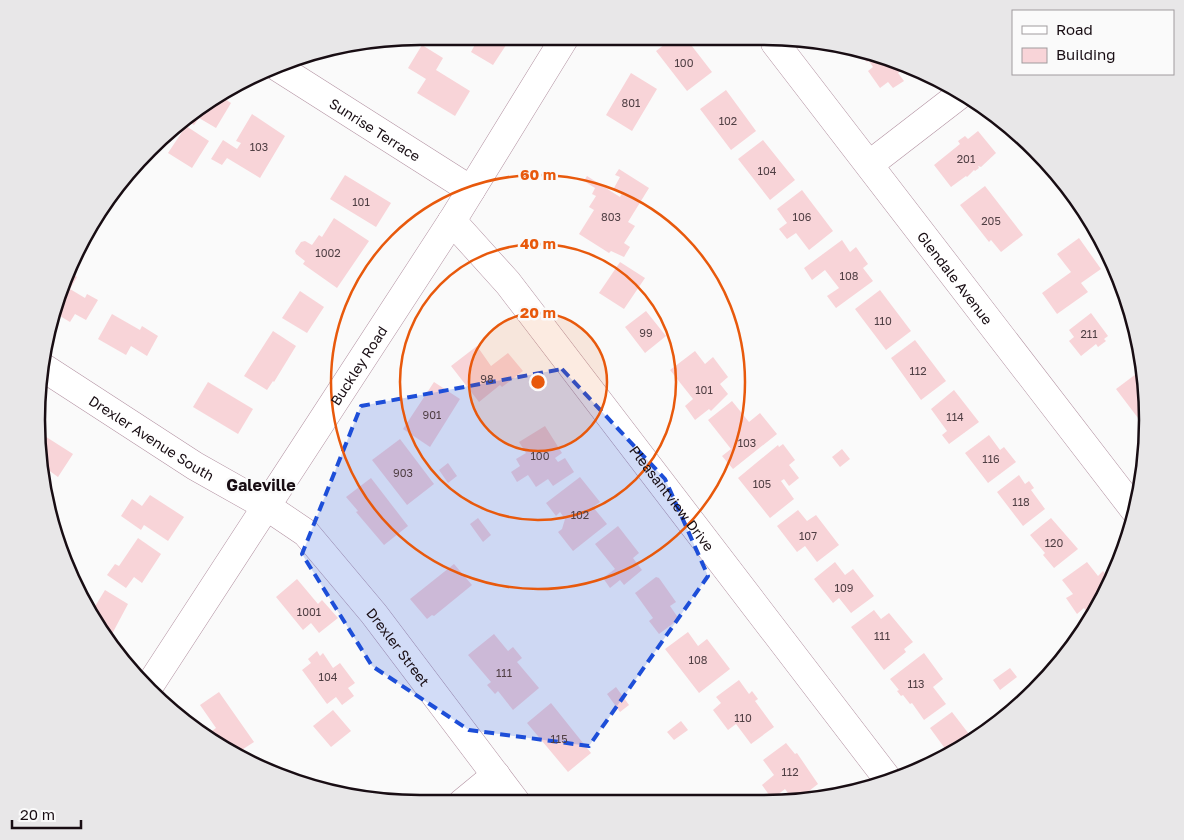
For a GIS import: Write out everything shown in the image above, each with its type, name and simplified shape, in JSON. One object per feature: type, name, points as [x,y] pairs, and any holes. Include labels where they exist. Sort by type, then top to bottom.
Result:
[{"type":"street","name":"Buckley Road","points":[[152,682],[472,190],[560,45]]},
{"type":"street","name":"Glendale Avenue","points":[[778,46],[1129,503]]},
{"type":"street","name":"Sunrise Terrace","points":[[284,71],[472,190]]},
{"type":"street","points":[[870,164],[956,98]]},
{"type":"street","name":"Pleasantview Drive","points":[[452,221],[508,283],[885,775]]},
{"type":"street","name":"Drexler Avenue South","points":[[48,371],[196,466],[266,506]]},
{"type":"street","name":"Drexler Street","points":[[266,506],[306,533],[374,614],[511,795]]},
{"type":"street","points":[[471,795],[496,775]]},
{"type":"highlighted area","points":[[562,369],[665,479],[708,576],[589,746],[469,730],[372,666],[302,554],[361,406]]},
{"type":"building","points":[[422,45],[443,58],[436,70],[470,91],[455,116],[417,93],[426,79],[408,68]]},
{"type":"building","points":[[475,45],[506,45],[493,65],[471,52]]},
{"type":"building","points":[[664,45],[691,45],[712,72],[687,91],[656,51]]},
{"type":"building","points":[[864,59],[901,71],[898,73],[904,81],[893,88],[888,82],[880,88],[868,71],[873,67],[869,61],[867,62]]},
{"type":"building","points":[[631,73],[657,89],[632,131],[606,115]]},
{"type":"building","points":[[726,90],[756,131],[731,150],[700,109]]},
{"type":"building","points":[[225,99],[231,103],[216,128],[199,118],[194,125],[191,123]]},
{"type":"building","points":[[252,114],[285,136],[260,178],[227,158],[222,165],[211,159],[223,140],[237,149],[241,143],[236,141]]},
{"type":"building","points":[[187,126],[209,141],[192,168],[168,153]]},
{"type":"building","points":[[978,131],[996,153],[981,167],[978,166],[979,168],[951,187],[934,165],[960,144],[958,141],[965,136],[968,139]]},
{"type":"building","points":[[763,140],[795,180],[770,200],[738,159]]},
{"type":"building","points":[[619,169],[649,188],[628,222],[635,226],[624,243],[630,247],[624,257],[611,251],[609,253],[579,234],[594,210],[589,207],[596,196],[592,194],[595,188],[584,181],[587,176],[620,197],[622,193],[614,188],[620,177],[615,175]]},
{"type":"building","points":[[345,175],[391,203],[376,227],[330,199]]},
{"type":"building","points":[[985,186],[1023,235],[1001,252],[991,240],[989,242],[960,205]]},
{"type":"building","points":[[802,190],[833,231],[809,250],[796,233],[787,239],[779,229],[787,223],[777,209]]},
{"type":"building","points":[[334,218],[369,241],[337,288],[303,264],[305,261],[295,251],[301,242],[305,241],[312,245],[319,235],[322,237]]},
{"type":"building","points":[[1079,238],[1101,269],[1081,283],[1088,292],[1057,314],[1042,293],[1071,272],[1057,254]]},
{"type":"building","points":[[842,240],[850,252],[856,247],[868,264],[863,268],[873,281],[836,308],[827,296],[839,288],[825,270],[812,280],[804,268]]},
{"type":"building","points":[[620,262],[645,278],[624,309],[599,293]]},
{"type":"building","points":[[74,275],[77,277],[70,289],[85,298],[87,294],[98,300],[86,320],[75,314],[70,322],[60,316]]},
{"type":"building","points":[[880,290],[911,331],[886,350],[855,309]]},
{"type":"building","points":[[300,291],[324,307],[307,333],[282,318]]},
{"type":"building","points":[[646,311],[666,336],[645,353],[625,327]]},
{"type":"building","points":[[1091,313],[1108,336],[1104,339],[1106,341],[1098,347],[1096,344],[1081,356],[1069,341],[1074,337],[1069,330]]},
{"type":"building","points":[[112,314],[140,330],[142,326],[158,336],[147,356],[131,346],[126,355],[98,339]]},
{"type":"building","points":[[273,331],[296,346],[267,390],[244,376]]},
{"type":"building","points":[[915,340],[946,381],[921,400],[891,358]]},
{"type":"building","points":[[477,346],[491,366],[508,353],[523,371],[502,387],[500,385],[479,402],[451,366]]},
{"type":"building","points":[[695,351],[705,364],[713,357],[728,377],[720,384],[728,394],[711,411],[709,409],[695,420],[685,406],[693,399],[670,370]]},
{"type":"building","points":[[1136,374],[1139,417],[1138,418],[1116,389]]},
{"type":"building","points":[[208,382],[253,409],[238,434],[193,407]]},
{"type":"building","points":[[434,382],[460,399],[430,447],[403,429]]},
{"type":"building","points":[[954,390],[979,422],[949,444],[942,435],[947,431],[931,409]]},
{"type":"building","points":[[732,401],[749,422],[760,413],[777,434],[733,469],[722,456],[731,449],[708,420]]},
{"type":"building","points":[[545,426],[562,453],[555,458],[558,462],[565,458],[574,472],[553,486],[548,479],[536,487],[528,475],[517,482],[511,472],[520,466],[516,459],[526,453],[519,442]]},
{"type":"building","points":[[989,435],[1000,450],[1004,447],[1016,462],[988,483],[965,453]]},
{"type":"building","points":[[46,437],[73,454],[58,477],[48,470]]},
{"type":"building","points":[[400,439],[434,484],[407,505],[372,460]]},
{"type":"building","points":[[783,444],[795,460],[789,465],[799,478],[789,486],[784,479],[781,481],[794,499],[770,518],[738,478],[778,445],[779,447]]},
{"type":"building","points":[[842,449],[850,459],[840,467],[832,457]]},
{"type":"building","points":[[448,463],[457,476],[448,483],[439,470]]},
{"type":"building","points":[[1019,475],[1025,484],[1029,481],[1034,488],[1031,490],[1045,509],[1023,526],[997,492]]},
{"type":"building","points":[[580,477],[600,502],[593,507],[607,524],[573,551],[558,532],[562,529],[565,519],[560,512],[556,516],[546,503]]},
{"type":"building","points":[[371,478],[408,526],[384,545],[346,497]]},
{"type":"building","points":[[150,495],[184,517],[168,541],[144,525],[141,530],[121,516],[132,499],[142,506]]},
{"type":"building","points":[[798,510],[807,521],[816,515],[839,545],[817,562],[805,546],[797,552],[777,526]]},
{"type":"building","points":[[478,518],[491,535],[483,542],[470,524]]},
{"type":"building","points":[[1051,518],[1078,549],[1054,568],[1043,555],[1045,553],[1030,535]]},
{"type":"building","points":[[618,526],[639,553],[633,558],[642,570],[624,585],[620,580],[610,588],[603,578],[615,569],[595,544]]},
{"type":"building","points":[[138,538],[161,554],[142,583],[134,577],[126,588],[107,575],[115,564],[119,566]]},
{"type":"building","points":[[835,562],[845,575],[853,569],[874,596],[851,613],[839,598],[833,603],[814,579]]},
{"type":"building","points":[[1087,562],[1098,576],[1103,571],[1105,574],[1088,609],[1086,611],[1084,608],[1077,614],[1066,598],[1073,594],[1062,580]]},
{"type":"building","points":[[454,564],[472,585],[434,616],[432,615],[427,619],[410,599]]},
{"type":"building","points":[[656,577],[659,578],[676,602],[670,606],[679,619],[659,634],[649,621],[653,618],[635,593]]},
{"type":"building","points":[[297,579],[318,604],[322,600],[338,618],[319,633],[311,623],[303,630],[276,597]]},
{"type":"building","points":[[105,590],[128,604],[112,634],[95,607]]},
{"type":"building","points":[[874,610],[881,619],[889,613],[913,642],[904,649],[906,652],[884,670],[851,627]]},
{"type":"building","points":[[688,632],[698,646],[707,639],[730,669],[699,693],[665,649]]},
{"type":"building","points":[[494,634],[508,651],[513,647],[522,658],[517,662],[539,688],[513,710],[498,691],[495,694],[487,685],[491,682],[468,655]]},
{"type":"building","points":[[317,651],[320,656],[323,653],[333,668],[340,663],[355,683],[348,688],[354,696],[342,705],[336,697],[327,704],[302,670],[311,663],[308,659]]},
{"type":"building","points":[[924,653],[943,679],[933,687],[946,704],[924,720],[912,703],[910,704],[903,695],[901,696],[897,691],[899,690],[890,679]]},
{"type":"building","points":[[1010,668],[1017,677],[1000,690],[993,680]]},
{"type":"building","points":[[739,680],[749,694],[752,691],[758,699],[755,701],[774,727],[751,744],[736,724],[728,730],[713,710],[721,703],[716,697]]},
{"type":"building","points":[[616,687],[629,705],[620,712],[607,694]]},
{"type":"building","points":[[219,692],[254,742],[242,750],[212,732],[216,728],[200,705]]},
{"type":"building","points":[[551,703],[591,753],[568,772],[527,723]]},
{"type":"building","points":[[333,710],[351,731],[331,747],[313,726]]},
{"type":"building","points":[[952,712],[969,734],[945,749],[930,728]]},
{"type":"building","points":[[681,721],[688,730],[674,740],[667,732]]},
{"type":"building","points":[[786,743],[795,754],[797,753],[818,784],[807,792],[789,794],[785,789],[778,794],[769,795],[762,785],[774,775],[763,760]]},
{"type":"district","name":"Galeville","points":[[261,485]]}]
